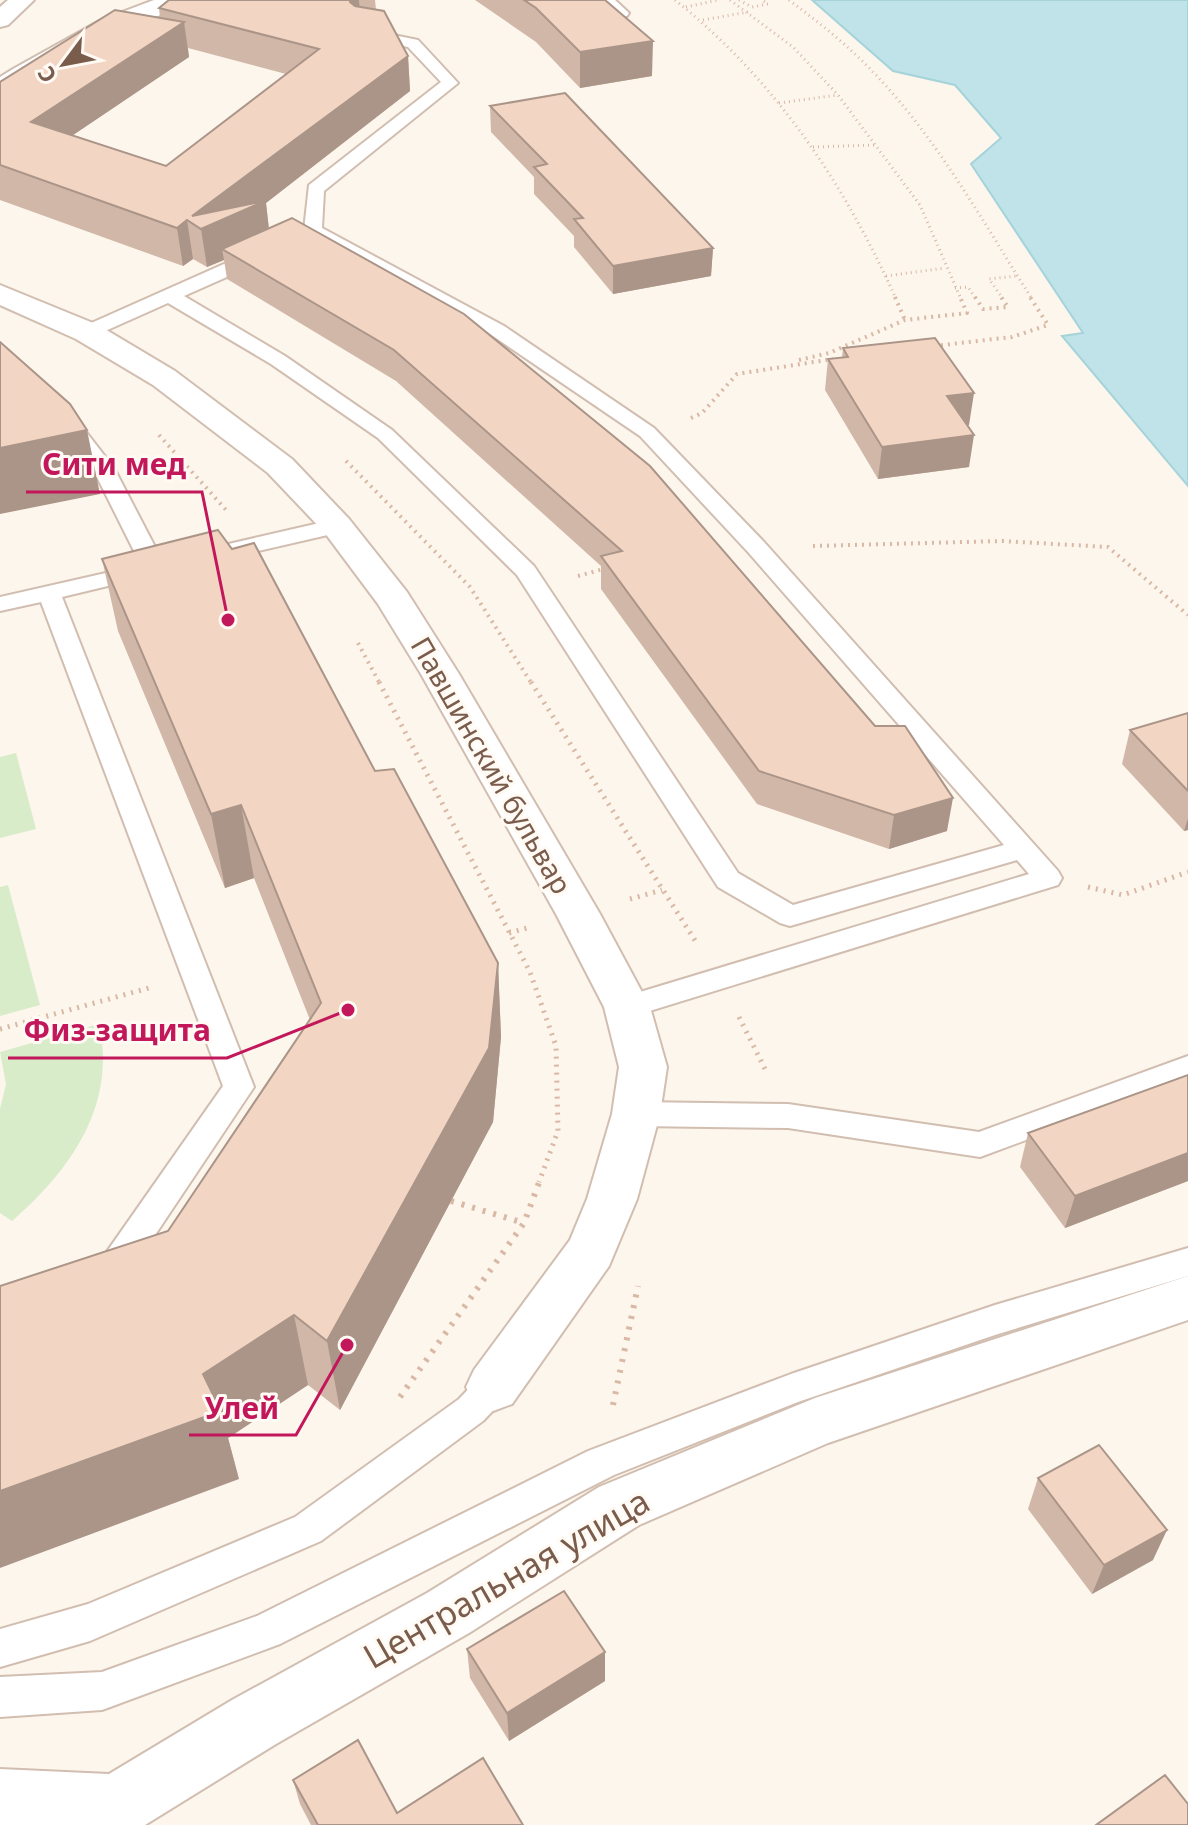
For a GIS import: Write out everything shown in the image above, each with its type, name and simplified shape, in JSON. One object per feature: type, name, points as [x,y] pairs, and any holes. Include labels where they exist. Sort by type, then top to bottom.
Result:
[{"type":"street","points":[[0,20],[22,0]]},
{"type":"street","points":[[0,88],[125,15],[181,0]]},
{"type":"street","name":"Павшинский бульвар","points":[[0,294],[87,332],[164,378],[280,466],[337,526],[394,600],[440,674],[578,914],[627,1007],[643,1067],[636,1114],[612,1199],[591,1251],[493,1387]]},
{"type":"street","name":"Центральная улица","points":[[116,1815],[254,1722],[448,1613],[619,1506],[815,1423],[1188,1298]]},
{"type":"street","points":[[0,1801],[116,1815]]},
{"type":"lane","points":[[606,0],[622,13]]},
{"type":"lane","points":[[363,34],[413,43],[450,83],[315,189],[306,234],[497,330],[647,432],[756,547],[1048,878],[627,1007]]},
{"type":"lane","points":[[87,332],[270,250]]},
{"type":"lane","points":[[170,296],[278,360],[385,434],[526,571],[728,880],[790,916],[1022,849]]},
{"type":"lane","points":[[55,408],[103,468],[154,568]]},
{"type":"lane","points":[[0,604],[337,526]]},
{"type":"lane","points":[[49,593],[239,1087],[117,1264],[73,1279]]},
{"type":"lane","points":[[636,1114],[788,1116],[980,1145],[1188,1068]]},
{"type":"lane","points":[[0,1697],[102,1691],[266,1631],[601,1463],[791,1389],[995,1320],[1188,1262]]},
{"type":"lane","points":[[0,1648],[90,1622],[308,1529],[471,1410],[493,1387]]},
{"type":"path","points":[[675,0],[702,20],[742,59],[812,147],[857,217],[905,320]]},
{"type":"path","points":[[685,7],[718,0]]},
{"type":"path","points":[[647,432],[702,413],[737,374],[829,353],[905,320],[967,313],[920,205],[838,95],[793,47],[730,0]]},
{"type":"path","points":[[739,0],[752,7],[768,4],[762,0]]},
{"type":"path","points":[[789,0],[839,40],[884,84],[959,183],[1048,325],[1012,337],[924,347]]},
{"type":"path","points":[[702,20],[748,12]]},
{"type":"path","points":[[778,104],[838,95]]},
{"type":"path","points":[[812,147],[875,145]]},
{"type":"path","points":[[886,276],[945,268]]},
{"type":"path","points":[[955,288],[968,287],[983,309],[1008,307],[989,279],[1016,276]]},
{"type":"path","points":[[775,366],[835,359]]},
{"type":"path","points":[[154,430],[257,544]]},
{"type":"path","points":[[756,547],[1002,541],[1108,547],[1188,615]]},
{"type":"path","points":[[538,586],[611,567]]},
{"type":"path","points":[[357,640],[530,972],[556,1046],[558,1131],[524,1223],[464,1311],[395,1403]]},
{"type":"path","points":[[1048,878],[1123,895],[1188,872]]},
{"type":"path","points":[[629,900],[662,890]]},
{"type":"path","points":[[509,933],[529,927]]},
{"type":"path","points":[[0,1029],[196,975]]},
{"type":"path","points":[[451,1201],[524,1223]]},
{"type":"path","points":[[601,1463],[640,1279]]},
{"type":"green space","points":[[16,753],[36,829],[0,838],[0,757]]},
{"type":"green space","points":[[8,885],[40,1005],[0,1016],[0,887]]},
{"type":"green space","points":[[99,1024],[103,1054],[101,1082],[84,1134],[53,1180],[12,1221],[0,1213],[0,1109],[6,1084],[0,1052]]},
{"type":"water","points":[[812,0],[1188,0],[1188,486],[1062,336],[1083,333],[971,164],[1001,138],[955,85],[893,71]]},
{"type":"building","points":[[169,0],[350,0],[355,6],[384,11],[408,56],[192,216],[265,201],[201,229],[187,220],[177,228],[0,165],[0,82],[115,10],[184,22],[31,122],[166,166],[319,49],[159,8]]},
{"type":"building","points":[[524,0],[605,0],[653,41],[580,52]]},
{"type":"building","points":[[565,93],[713,248],[613,266],[574,219],[583,218],[534,167],[547,164],[490,106]]},
{"type":"building","points":[[292,218],[464,314],[650,466],[875,726],[905,726],[953,798],[894,815],[759,771],[601,556],[622,551],[394,350],[222,249]]},
{"type":"building","points":[[935,338],[974,393],[947,396],[974,435],[882,447],[828,359],[848,357],[843,348]]},
{"type":"building","points":[[0,342],[70,404],[87,430],[0,448]]},
{"type":"building","points":[[218,530],[232,549],[254,543],[375,771],[394,769],[498,963],[489,1048],[327,1341],[294,1315],[203,1374],[221,1411],[0,1491],[0,1286],[168,1231],[321,1003],[241,805],[211,814],[102,559]]},
{"type":"building","points":[[1188,713],[1188,791],[1130,730]]},
{"type":"building","points":[[1188,1075],[1188,1153],[1075,1196],[1028,1133]]},
{"type":"building","points":[[1099,1445],[1167,1530],[1104,1565],[1038,1478]]},
{"type":"building","points":[[564,1591],[605,1652],[507,1713],[467,1649]]},
{"type":"building","points":[[358,1740],[397,1813],[483,1758],[523,1825],[318,1825],[293,1780]]},
{"type":"building","points":[[1165,1775],[1188,1804],[1188,1825],[1096,1825]]},
{"type":"place","name":"Сити мед","points":[[228,620]]},
{"type":"place","name":"Физ-защита","points":[[348,1010]]},
{"type":"place","name":"Улей","points":[[347,1345]]}]
